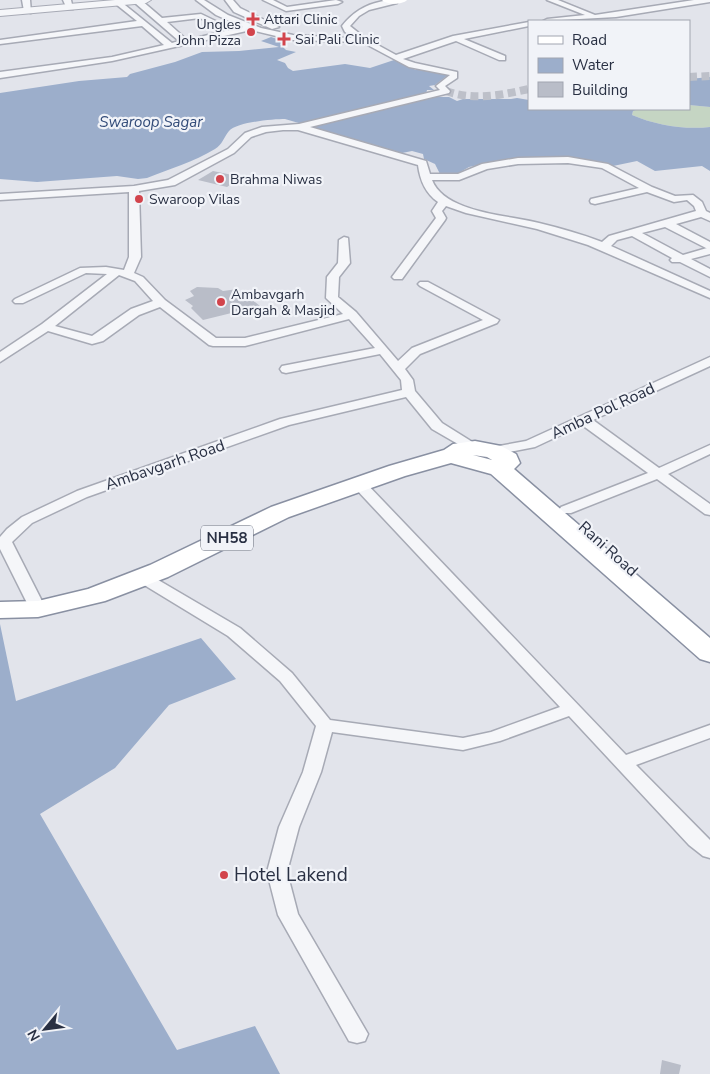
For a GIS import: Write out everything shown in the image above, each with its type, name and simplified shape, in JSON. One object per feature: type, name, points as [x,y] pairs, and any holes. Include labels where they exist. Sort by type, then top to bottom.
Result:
[{"type":"highway","name":"NH58","points":[[0,610],[38,609],[96,595],[159,571],[280,512],[359,484],[485,456]]},
{"type":"highway","name":"Rani Road","points":[[485,456],[566,510],[613,555],[710,637]]},
{"type":"highway","points":[[485,456],[710,654]]},
{"type":"street","points":[[26,0],[28,10]]},
{"type":"street","points":[[200,0],[218,13],[266,34],[309,39],[364,40]]},
{"type":"street","points":[[214,0],[214,4],[223,12],[250,28]]},
{"type":"street","points":[[229,0],[237,10],[292,34],[309,39]]},
{"type":"street","points":[[267,0],[286,9],[338,2]]},
{"type":"street","points":[[0,198],[134,189],[171,183],[232,151],[248,135],[266,129],[298,128],[446,91],[440,86],[454,76],[454,74],[436,68],[414,65],[397,58],[348,30],[346,26],[353,16],[370,6],[394,0]]},
{"type":"street","points":[[551,0],[594,17]]},
{"type":"street","points":[[559,20],[616,15],[708,0]]},
{"type":"street","points":[[0,13],[68,4],[142,1],[160,21],[186,43]]},
{"type":"street","points":[[120,3],[170,46]]},
{"type":"street","points":[[160,21],[218,13]]},
{"type":"street","points":[[202,16],[231,32]]},
{"type":"street","points":[[0,42],[142,23]]},
{"type":"street","points":[[397,58],[456,38],[528,24]]},
{"type":"street","points":[[0,75],[112,59],[250,28]]},
{"type":"street","points":[[456,38],[502,58]]},
{"type":"street","points":[[298,128],[423,163],[425,177],[433,194],[444,201],[493,217],[550,228],[604,246],[710,294]]},
{"type":"street","points":[[425,177],[459,177],[485,166],[518,161],[568,160],[605,166],[648,189],[674,199],[689,197],[705,210]]},
{"type":"street","points":[[0,358],[46,328],[122,273],[135,257],[134,189]]},
{"type":"street","points":[[595,201],[648,189]]},
{"type":"street","points":[[398,277],[441,218],[437,211],[444,201]]},
{"type":"street","points":[[604,246],[613,238],[668,224],[705,210]]},
{"type":"street","points":[[668,224],[710,246]]},
{"type":"street","points":[[634,233],[710,274]]},
{"type":"street","points":[[344,240],[344,263],[333,277],[332,298],[352,315],[398,368],[407,380],[409,392],[437,426],[485,456]]},
{"type":"street","points":[[651,268],[710,250]]},
{"type":"street","points":[[19,301],[84,270],[106,270],[139,279],[161,302],[213,342],[245,342],[352,315]]},
{"type":"street","points":[[398,368],[416,352],[493,320],[424,284]]},
{"type":"street","points":[[46,328],[92,340],[99,338],[135,312],[161,302]]},
{"type":"street","points":[[286,369],[383,350]]},
{"type":"street","name":"Amba Pol Road","points":[[485,456],[530,444],[710,361]]},
{"type":"street","name":"Ambavgarh Road","points":[[38,609],[4,542],[12,532],[27,520],[82,494],[285,422],[409,392]]},
{"type":"street","points":[[584,420],[710,511]]},
{"type":"street","points":[[566,510],[659,473],[710,449]]},
{"type":"street","points":[[359,484],[623,764],[696,840],[710,851]]},
{"type":"street","points":[[142,577],[234,632],[286,678],[326,725],[463,744],[494,737],[571,709]]},
{"type":"street","points":[[326,725],[312,772],[289,827],[277,872],[288,915],[357,1034]]},
{"type":"street","points":[[623,764],[710,731]]},
{"type":"green space","points":[[690,105],[710,107],[710,127],[690,128],[650,122],[632,115],[633,111],[690,110]]},
{"type":"water","name":"Swaroop Sagar","points":[[271,37],[287,42],[280,44],[286,50],[296,52],[277,60],[285,63],[293,71],[345,64],[370,68],[394,60],[416,70],[427,68],[448,75],[435,85],[429,86],[434,90],[427,90],[426,94],[431,97],[449,97],[457,101],[463,99],[517,98],[528,100],[528,110],[636,110],[633,111],[632,115],[650,122],[680,127],[710,127],[710,171],[702,166],[655,171],[637,161],[613,166],[605,163],[560,159],[501,160],[469,167],[457,174],[440,174],[435,164],[424,159],[423,154],[412,151],[402,153],[285,119],[239,125],[229,131],[221,143],[207,154],[147,178],[138,179],[117,176],[37,182],[0,179],[0,93],[79,81],[127,77],[130,74],[175,62],[202,52],[279,47],[261,41]]},
{"type":"water","points":[[710,77],[710,107],[690,105],[690,79]]},
{"type":"water","points":[[0,624],[16,701],[201,638],[236,679],[169,705],[115,768],[40,814],[177,1050],[255,1026],[280,1074],[0,1074]]},
{"type":"building","name":"Brahma Niwas","points":[[213,171],[242,177],[227,187],[198,180]]},
{"type":"building","name":"Ambavgarh Dargah & Masjid","points":[[197,287],[218,288],[223,291],[238,289],[260,306],[203,320],[191,308],[193,306],[185,300],[194,296],[190,291]]},
{"type":"building","points":[[662,1060],[681,1065],[679,1074],[660,1074]]},
{"type":"tunnel","points":[[690,77],[710,76]]},
{"type":"tunnel","points":[[446,91],[467,96],[477,96],[498,95],[528,89]]},
{"type":"place","name":"Attari Clinic","points":[[253,19]]},
{"type":"place","name":"Ungles John Pizza","points":[[251,32]]},
{"type":"place","name":"Sai Pali Clinic","points":[[284,39]]},
{"type":"place","name":"Brahma Niwas","points":[[220,179]]},
{"type":"place","name":"Swaroop Vilas","points":[[139,199]]},
{"type":"place","name":"Ambavgarh Dargah & Masjid","points":[[221,302]]},
{"type":"place","name":"Hotel Lakend","points":[[224,875]]}]
